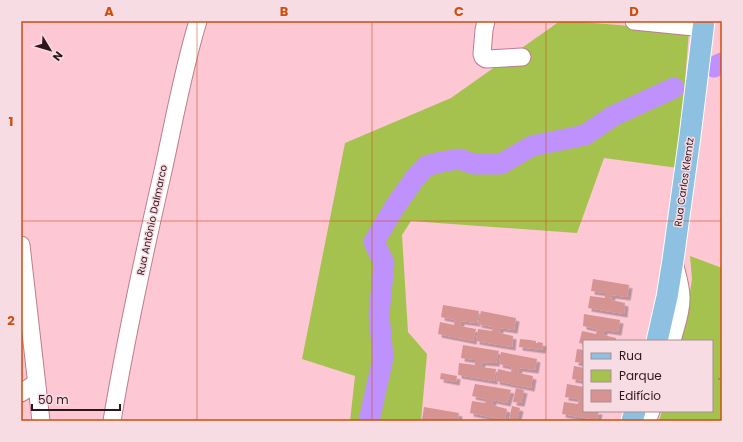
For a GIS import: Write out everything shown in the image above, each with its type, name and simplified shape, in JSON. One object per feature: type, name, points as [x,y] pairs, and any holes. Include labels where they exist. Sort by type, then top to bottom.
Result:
[{"type":"main road","name":"Rua Carlos Klemtz","points":[[656,340],[667,297],[673,260],[704,25]]},
{"type":"street","name":"Rua Antônio Dalmarco","points":[[112,421],[122,359],[182,82],[198,21]]},
{"type":"street","points":[[486,21],[484,30],[483,57],[486,59],[522,57]]},
{"type":"street","points":[[634,21],[704,25]]},
{"type":"street","points":[[21,245],[41,421]]},
{"type":"street","points":[[672,340],[682,299],[673,260]]},
{"type":"street","points":[[21,393],[36,383]]},
{"type":"green space","points":[[560,21],[689,31],[678,168],[604,158],[577,233],[411,221],[402,235],[408,332],[427,354],[421,421],[350,421],[355,376],[302,359],[345,143],[451,98]]},
{"type":"green space","points":[[690,256],[722,268],[722,421],[659,421],[662,412],[713,412],[713,340],[681,340],[692,279]]},
{"type":"building","points":[[593,279],[629,285],[627,297],[612,295],[611,300],[625,303],[624,314],[588,308],[590,296],[605,298],[605,293],[591,291]]},
{"type":"building","points":[[443,305],[479,311],[477,323],[461,321],[460,326],[476,329],[473,341],[438,334],[440,322],[454,325],[455,320],[441,317]]},
{"type":"building","points":[[481,311],[516,318],[514,330],[500,328],[499,333],[513,336],[512,347],[476,341],[478,329],[492,331],[493,327],[478,324]]},
{"type":"building","points":[[584,314],[620,320],[618,332],[604,330],[603,335],[616,338],[616,340],[583,340],[583,344],[579,343],[582,331],[596,334],[597,329],[583,326]]},
{"type":"building","points":[[520,339],[543,343],[542,350],[519,347]]},
{"type":"building","points":[[463,345],[499,351],[496,363],[482,362],[481,367],[496,369],[494,381],[458,375],[459,363],[475,365],[475,360],[461,358]]},
{"type":"building","points":[[577,349],[583,350],[583,363],[575,362]]},
{"type":"building","points":[[501,352],[537,359],[535,370],[519,368],[518,373],[533,376],[531,388],[496,381],[498,369],[511,372],[512,367],[499,364]]},
{"type":"building","points":[[574,366],[583,368],[583,381],[572,379]]},
{"type":"building","points":[[441,373],[457,376],[456,382],[440,379]]},
{"type":"building","points":[[475,384],[511,390],[507,403],[493,400],[492,405],[507,409],[505,420],[470,413],[472,401],[485,403],[486,399],[472,396]]},
{"type":"building","points":[[567,384],[583,387],[583,412],[599,412],[597,420],[562,414],[564,402],[578,404],[579,399],[565,397]]},
{"type":"building","points":[[516,388],[524,390],[521,403],[513,402]]},
{"type":"building","points":[[512,406],[520,408],[517,421],[509,421]]},
{"type":"building","points":[[424,407],[459,413],[458,421],[422,420]]},
{"type":"waterway","points":[[714,67],[722,63]]},
{"type":"waterway","points":[[369,421],[383,358],[379,314],[384,263],[374,242],[394,208],[415,178],[426,166],[441,162],[459,159],[474,164],[501,164],[532,146],[585,135],[613,116],[674,88]]}]
